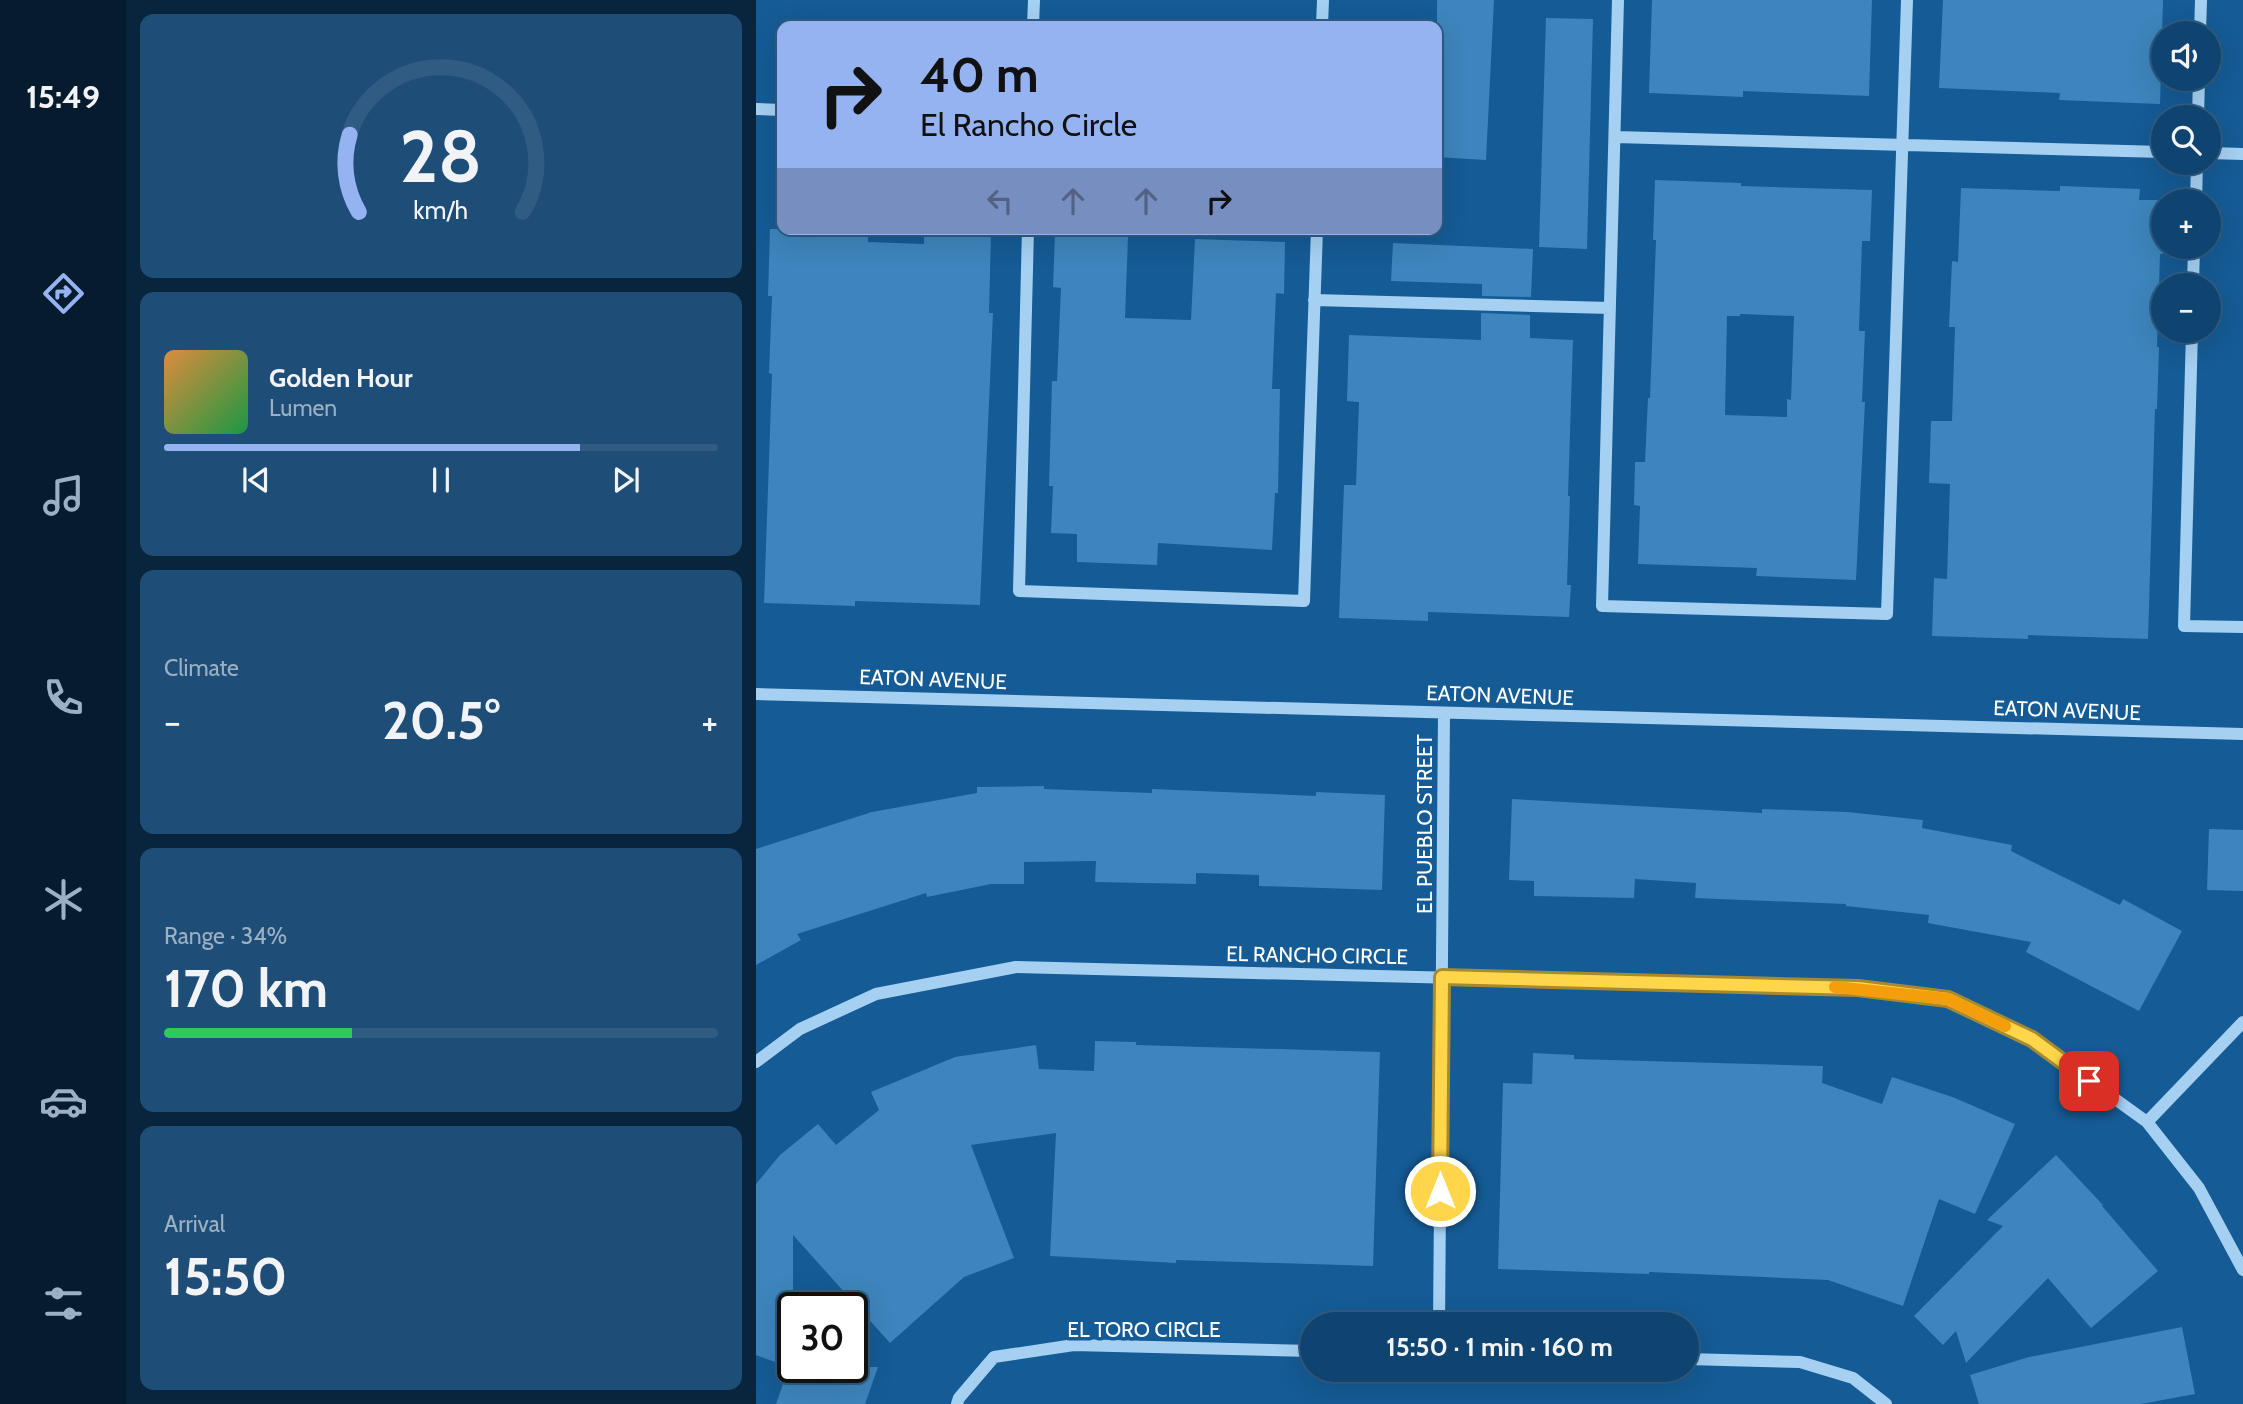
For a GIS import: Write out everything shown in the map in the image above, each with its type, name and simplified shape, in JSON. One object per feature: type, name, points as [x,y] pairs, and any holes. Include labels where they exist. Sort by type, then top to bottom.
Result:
[{"type":"street","points":[[1033,21],[1034,0]]},
{"type":"street","points":[[1322,21],[1323,0]]},
{"type":"street","points":[[1618,0],[1602,606],[1887,614],[1907,0]]},
{"type":"street","points":[[2200,21],[2201,0]]},
{"type":"street","points":[[756,109],[777,110]]},
{"type":"street","points":[[1615,137],[2151,152]]},
{"type":"street","points":[[2221,153],[2243,154]]},
{"type":"street","points":[[1028,235],[1019,591],[1304,601],[1317,235]]},
{"type":"street","points":[[1314,300],[1610,307]]},
{"type":"street","points":[[2192,343],[2183,626],[2243,627]]},
{"type":"street","name":"EATON AVENUE","points":[[756,694],[2243,734]]},
{"type":"street","name":"EL PUEBLO STREET","points":[[1439,1312],[1444,713]]},
{"type":"street","name":"EL RANCHO CIRCLE","points":[[756,1062],[800,1029],[876,994],[1016,967],[1858,988],[1948,999],[2032,1039],[2147,1122],[2199,1188],[2243,1270]]},
{"type":"street","points":[[2147,1122],[2243,1022]]},
{"type":"street","name":"EL TORO CIRCLE","points":[[957,1404],[959,1398],[994,1357],[1087,1345],[1300,1351]]},
{"type":"street","points":[[1699,1359],[1800,1362],[1853,1378],[1886,1404]]},
{"type":"building","points":[[1437,0],[1494,0],[1486,160],[1442,157],[1442,21],[1437,21]]},
{"type":"building","points":[[1652,0],[1872,0],[1869,96],[1743,91],[1743,97],[1649,93]]},
{"type":"building","points":[[1943,0],[2163,0],[2162,21],[2151,21],[2151,91],[2160,91],[2160,104],[2059,100],[2060,93],[1939,88]]},
{"type":"building","points":[[1546,18],[1593,19],[1587,249],[1539,247]]},
{"type":"building","points":[[1655,180],[1872,190],[1870,241],[1862,241],[1859,331],[1865,331],[1862,402],[1865,402],[1856,580],[1756,576],[1757,568],[1638,564],[1640,506],[1634,505],[1635,462],[1645,462],[1656,240],[1653,240]],"holes":[[[1727,316],[1794,316],[1791,400],[1787,399],[1787,417],[1725,415]]]},
{"type":"building","points":[[2060,186],[2140,189],[2139,200],[2151,200],[2151,259],[2160,259],[2159,273],[2151,273],[2151,343],[2157,343],[2159,347],[2148,639],[2028,635],[2028,639],[1932,636],[1934,578],[1947,579],[1950,484],[1929,483],[1931,421],[1952,421],[1955,327],[1949,327],[1952,261],[1958,262],[1961,188],[2060,191]]},
{"type":"building","points":[[770,229],[777,229],[777,235],[868,235],[868,242],[924,244],[924,235],[991,235],[989,313],[993,313],[980,605],[855,601],[855,606],[764,603],[772,374],[769,373],[772,296],[768,296]]},
{"type":"building","points":[[1055,235],[1128,236],[1125,318],[1191,320],[1195,239],[1285,242],[1284,294],[1276,293],[1272,389],[1280,389],[1278,493],[1275,493],[1272,550],[1158,543],[1157,565],[1077,562],[1077,534],[1051,533],[1053,486],[1049,486],[1052,381],[1057,381],[1061,288],[1053,287]]},
{"type":"building","points":[[1393,243],[1533,249],[1531,297],[1482,296],[1482,284],[1391,281]]},
{"type":"building","points":[[1481,313],[1530,315],[1530,338],[1573,340],[1568,496],[1567,585],[1571,585],[1569,617],[1428,612],[1428,621],[1339,618],[1344,485],[1356,485],[1359,402],[1347,401],[1349,335],[1481,340]]},
{"type":"building","points":[[1044,786],[1044,789],[1152,793],[1152,789],[1316,796],[1316,792],[1385,795],[1382,890],[1259,886],[1259,875],[1196,873],[1196,884],[1095,882],[1096,861],[1024,862],[1024,884],[991,884],[927,897],[926,893],[797,934],[801,940],[756,965],[756,849],[872,812],[977,793],[977,787]]},
{"type":"building","points":[[1512,799],[1762,813],[1762,809],[1847,812],[1923,820],[1922,828],[2012,845],[2011,851],[2120,905],[2123,899],[2182,931],[2139,1011],[2026,952],[2031,942],[1928,923],[1929,915],[1846,904],[1695,898],[1696,883],[1635,879],[1634,898],[1534,896],[1534,881],[1509,880]]},
{"type":"building","points":[[2209,829],[2243,830],[2243,891],[2207,890]]},
{"type":"building","points":[[1095,1041],[1136,1042],[1136,1045],[1380,1052],[1373,1266],[1176,1260],[1176,1263],[1050,1256],[1056,1133],[971,1145],[1014,1258],[964,1277],[890,1343],[868,1319],[868,1292],[844,1292],[793,1235],[793,1292],[777,1292],[777,1363],[756,1355],[756,1184],[780,1155],[818,1124],[836,1145],[879,1110],[871,1092],[955,1057],[1036,1045],[1039,1069],[1094,1071]]},
{"type":"building","points":[[1533,1053],[1574,1055],[1574,1059],[1823,1066],[1822,1083],[1882,1104],[1892,1077],[1955,1098],[2015,1124],[1975,1214],[1939,1199],[1903,1306],[1828,1280],[1498,1269],[1503,1083],[1532,1084]]},
{"type":"building","points":[[2056,1155],[2103,1205],[2158,1271],[2091,1328],[2048,1278],[1966,1363],[1956,1331],[1943,1345],[1914,1316],[2003,1226],[1987,1220]]},
{"type":"building","points":[[2182,1327],[2195,1394],[2141,1404],[1979,1404],[1970,1375],[2029,1357]]},
{"type":"building","points":[[868,1367],[878,1367],[865,1404],[776,1404],[783,1383],[868,1383]]},
{"type":"slow traffic","points":[[1835,987],[1948,999],[2005,1026]]},
{"type":"route","points":[[1440,1191],[1442,977],[1858,988],[1948,999],[2032,1039],[2089,1081]]}]
